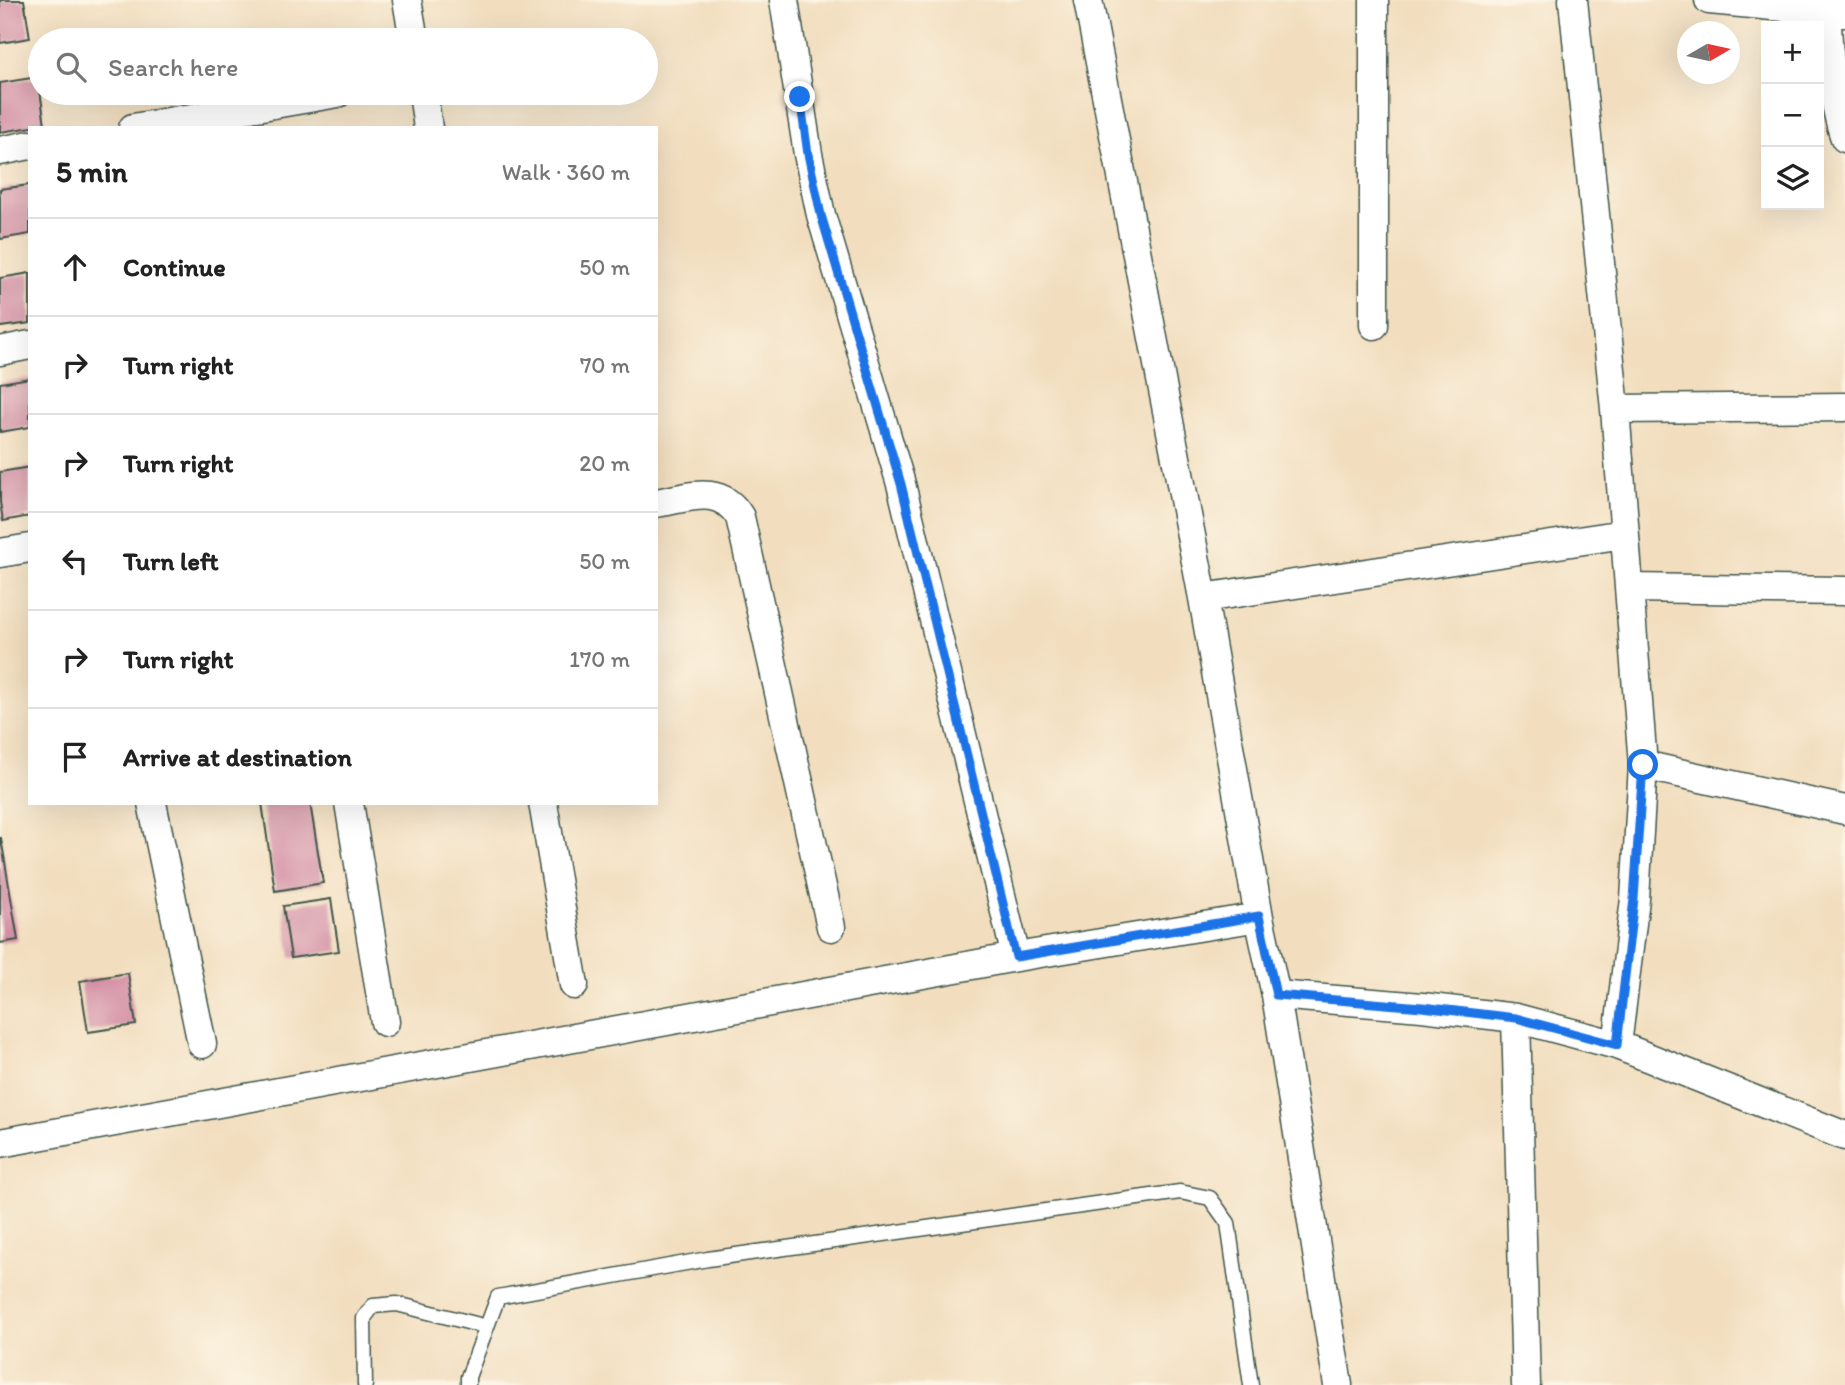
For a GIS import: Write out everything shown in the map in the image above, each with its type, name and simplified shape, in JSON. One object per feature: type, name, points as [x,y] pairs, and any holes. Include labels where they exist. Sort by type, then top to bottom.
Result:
[{"type":"street","points":[[407,0],[412,28]]},
{"type":"street","points":[[785,0],[808,154],[821,215],[901,484],[1016,957]]},
{"type":"street","points":[[1087,0],[1203,597],[1259,916],[1276,995],[1338,1385]]},
{"type":"street","points":[[1374,0],[1374,325]]},
{"type":"street","points":[[1573,0],[1615,409],[1643,765],[1634,899],[1617,1045]]},
{"type":"street","points":[[1709,0],[1833,9],[1832,74],[1841,129],[1845,138]]},
{"type":"street","points":[[145,126],[268,105]]},
{"type":"street","points":[[425,105],[428,126]]},
{"type":"street","points":[[0,150],[28,145]]},
{"type":"street","points":[[0,351],[28,345]]},
{"type":"street","points":[[1615,409],[1845,408]]},
{"type":"street","points":[[658,503],[714,495],[726,500],[740,517],[831,927]]},
{"type":"street","points":[[1203,597],[1624,534]]},
{"type":"street","points":[[0,553],[28,548]]},
{"type":"street","points":[[1629,588],[1845,590]]},
{"type":"street","points":[[1643,765],[1845,810]]},
{"type":"street","points":[[152,805],[202,1044]]},
{"type":"street","points":[[349,805],[385,1022]]},
{"type":"street","points":[[543,805],[574,985]]},
{"type":"street","points":[[0,1143],[1016,957],[1259,916]]},
{"type":"street","points":[[1276,995],[1516,1018],[1617,1045],[1845,1136]]},
{"type":"street","points":[[1516,1018],[1526,1385]]},
{"type":"lane","points":[[468,1385],[468,1377],[498,1297],[708,1259],[1180,1192],[1210,1198],[1228,1223],[1251,1385]]},
{"type":"lane","points":[[365,1385],[364,1318],[373,1306],[397,1304],[487,1328]]},
{"type":"building","points":[[0,0],[24,0],[28,38],[0,43]]},
{"type":"building","points":[[28,79],[28,105],[42,105],[45,125],[0,132],[0,83]]},
{"type":"building","points":[[28,185],[28,234],[0,239],[0,189]]},
{"type":"building","points":[[28,273],[28,323],[0,327],[0,278]]},
{"type":"building","points":[[28,378],[28,427],[0,432],[0,383]]},
{"type":"building","points":[[28,467],[28,516],[3,521],[0,472]]},
{"type":"building","points":[[262,805],[310,805],[323,883],[275,891]]},
{"type":"building","points":[[0,838],[18,940],[0,943]]},
{"type":"building","points":[[331,899],[339,951],[291,958],[283,906]]},
{"type":"building","points":[[128,973],[136,1025],[88,1032],[80,981]]},
{"type":"route","points":[[800,97],[808,154],[821,215],[901,484],[1016,957],[1259,916],[1276,995],[1516,1018],[1617,1045],[1634,899],[1643,765]]}]
